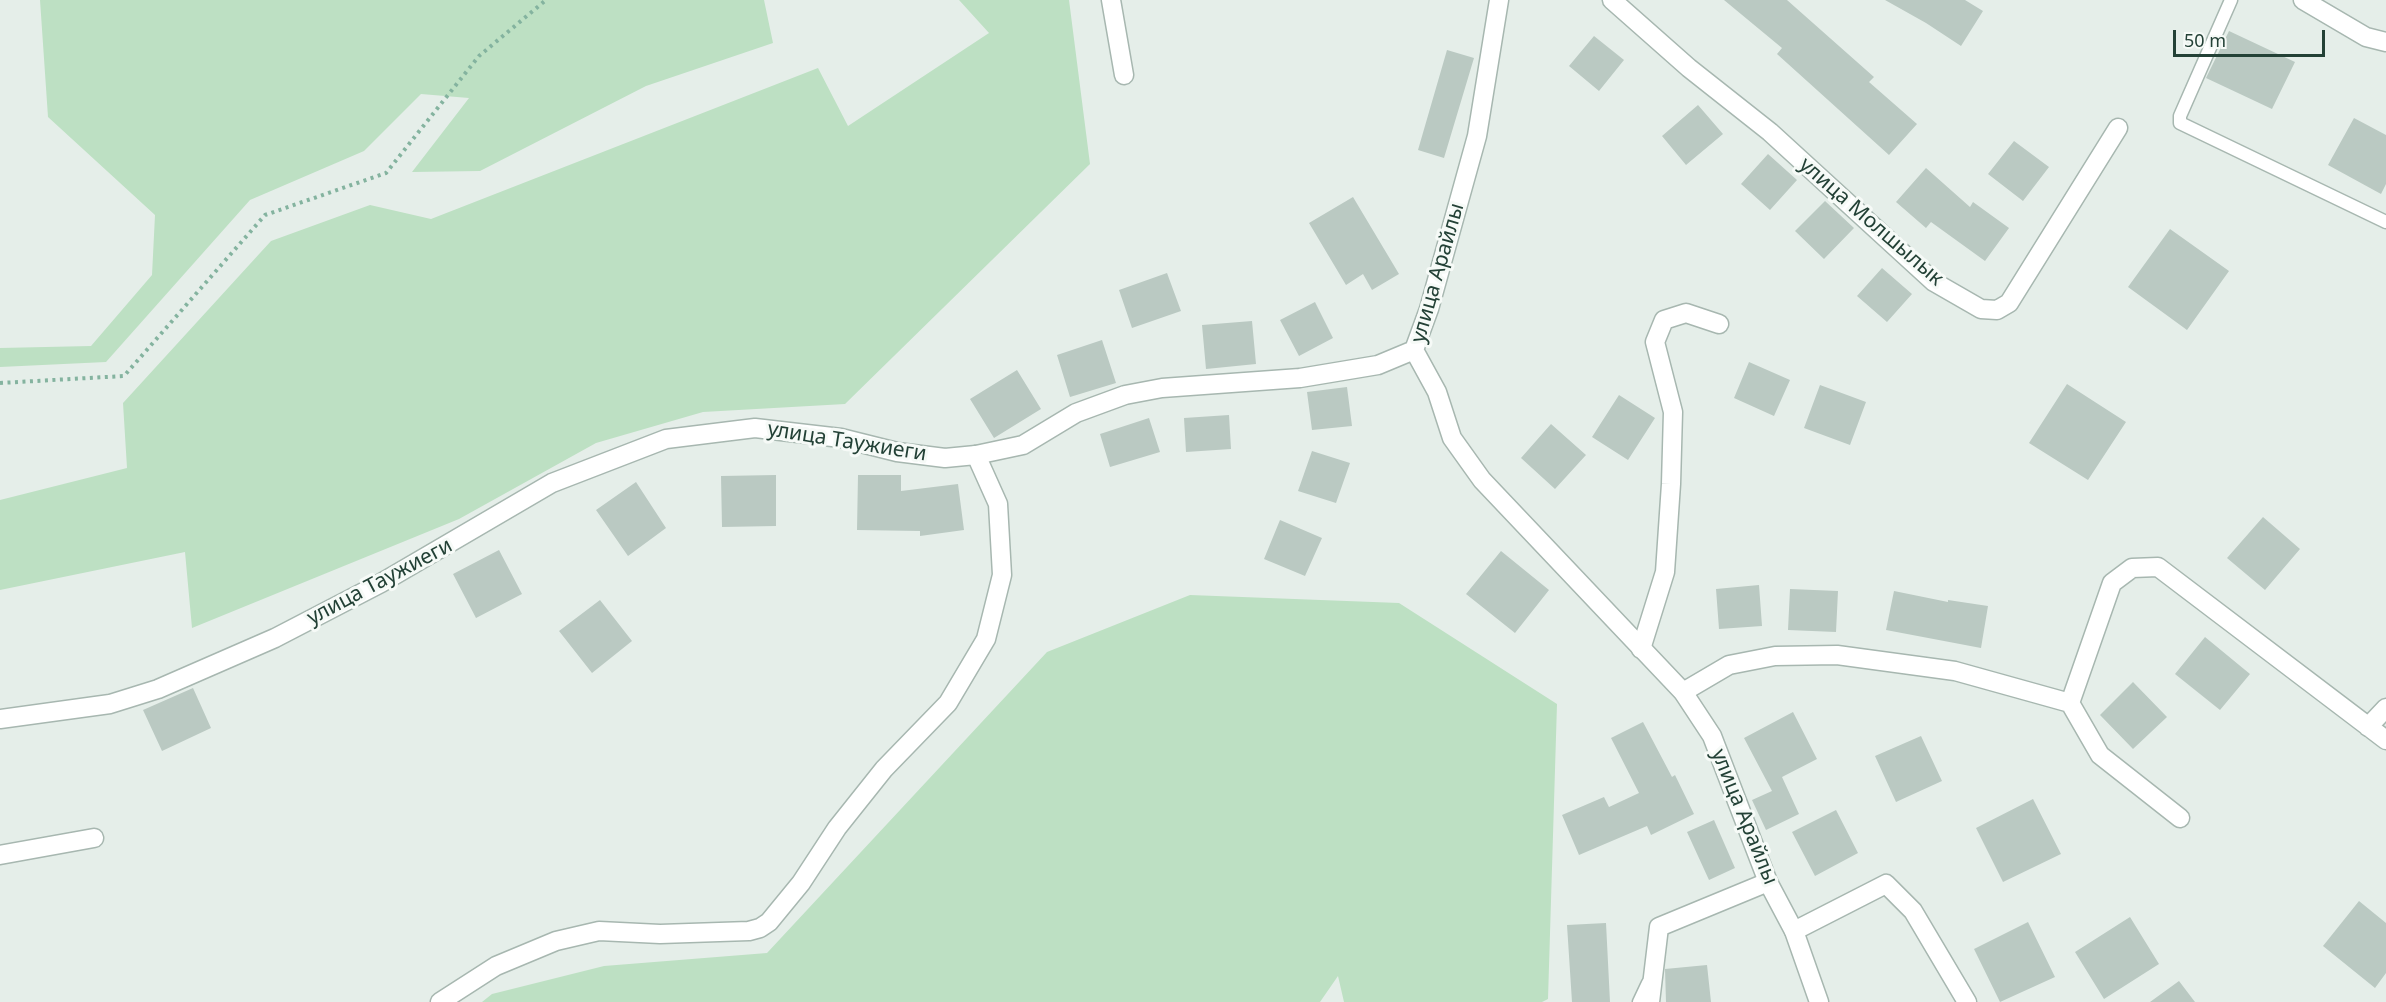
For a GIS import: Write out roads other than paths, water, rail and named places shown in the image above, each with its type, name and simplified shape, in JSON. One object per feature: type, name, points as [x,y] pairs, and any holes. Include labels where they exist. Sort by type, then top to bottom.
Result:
[{"type":"street","points":[[1111,0],[1124,75]]},
{"type":"street","name":"улица Арайлы","points":[[1499,0],[1477,136],[1430,309],[1414,350],[1437,392],[1452,438],[1482,480],[1683,692],[1712,736],[1768,882],[1794,931],[1819,1002]]},
{"type":"street","name":"улица Молшылык","points":[[1612,0],[1689,68],[1770,132],[1934,282],[1981,309],[1997,310],[2009,303],[2118,128]]},
{"type":"street","points":[[2303,0],[2366,36],[2386,42]]},
{"type":"street","points":[[1641,649],[1665,572],[1671,484],[1673,412],[1654,342],[1664,320],[1686,313],[1719,324]]},
{"type":"street","name":"улица Таужиеги","points":[[0,719],[110,704],[158,689],[275,638],[381,583],[552,483],[666,439],[755,428],[841,438],[897,452],[945,458],[976,455],[1023,445],[1076,413],[1125,395],[1162,388],[1300,378],[1378,365],[1414,350]]},
{"type":"street","points":[[440,1002],[496,966],[556,941],[599,932],[660,934],[739,932],[760,928],[769,922],[801,883],[837,828],[884,769],[948,703],[986,639],[1002,575],[998,504],[976,455]]},
{"type":"street","points":[[2070,703],[2112,583],[2132,568],[2158,567],[2386,740]]},
{"type":"street","points":[[1683,692],[1729,665],[1775,656],[1837,655],[1955,671],[2070,703],[2100,755],[2181,818]]},
{"type":"street","points":[[2368,727],[2386,708]]},
{"type":"street","points":[[0,855],[94,838]]},
{"type":"street","points":[[1650,1002],[1659,927],[1768,882]]},
{"type":"street","points":[[1794,931],[1886,884],[1913,911],[1967,1002]]},
{"type":"lane","points":[[2231,0],[2180,116],[2180,123],[2386,222]]},
{"type":"lane","points":[[1640,1002],[1652,973]]}]
